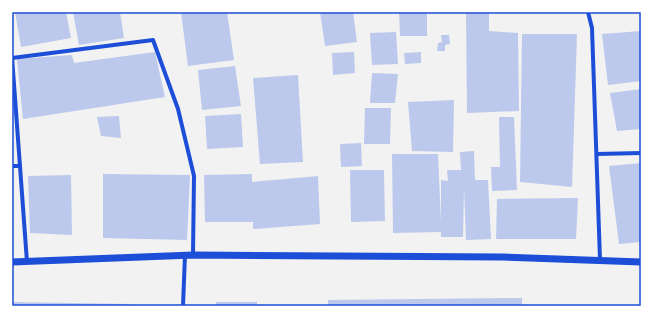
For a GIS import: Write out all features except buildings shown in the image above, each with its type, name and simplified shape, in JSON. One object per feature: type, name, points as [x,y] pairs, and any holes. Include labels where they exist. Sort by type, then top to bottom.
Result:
[{"type":"street","points":[[588,12],[592,28],[600,260]]},
{"type":"street","points":[[27,262],[12,57],[153,40],[178,109],[194,176],[189,255],[183,306]]},
{"type":"street","points":[[597,154],[641,153]]},
{"type":"street","points":[[12,166],[20,166]]},
{"type":"street","points":[[12,262],[189,255],[502,257],[641,262]]}]
